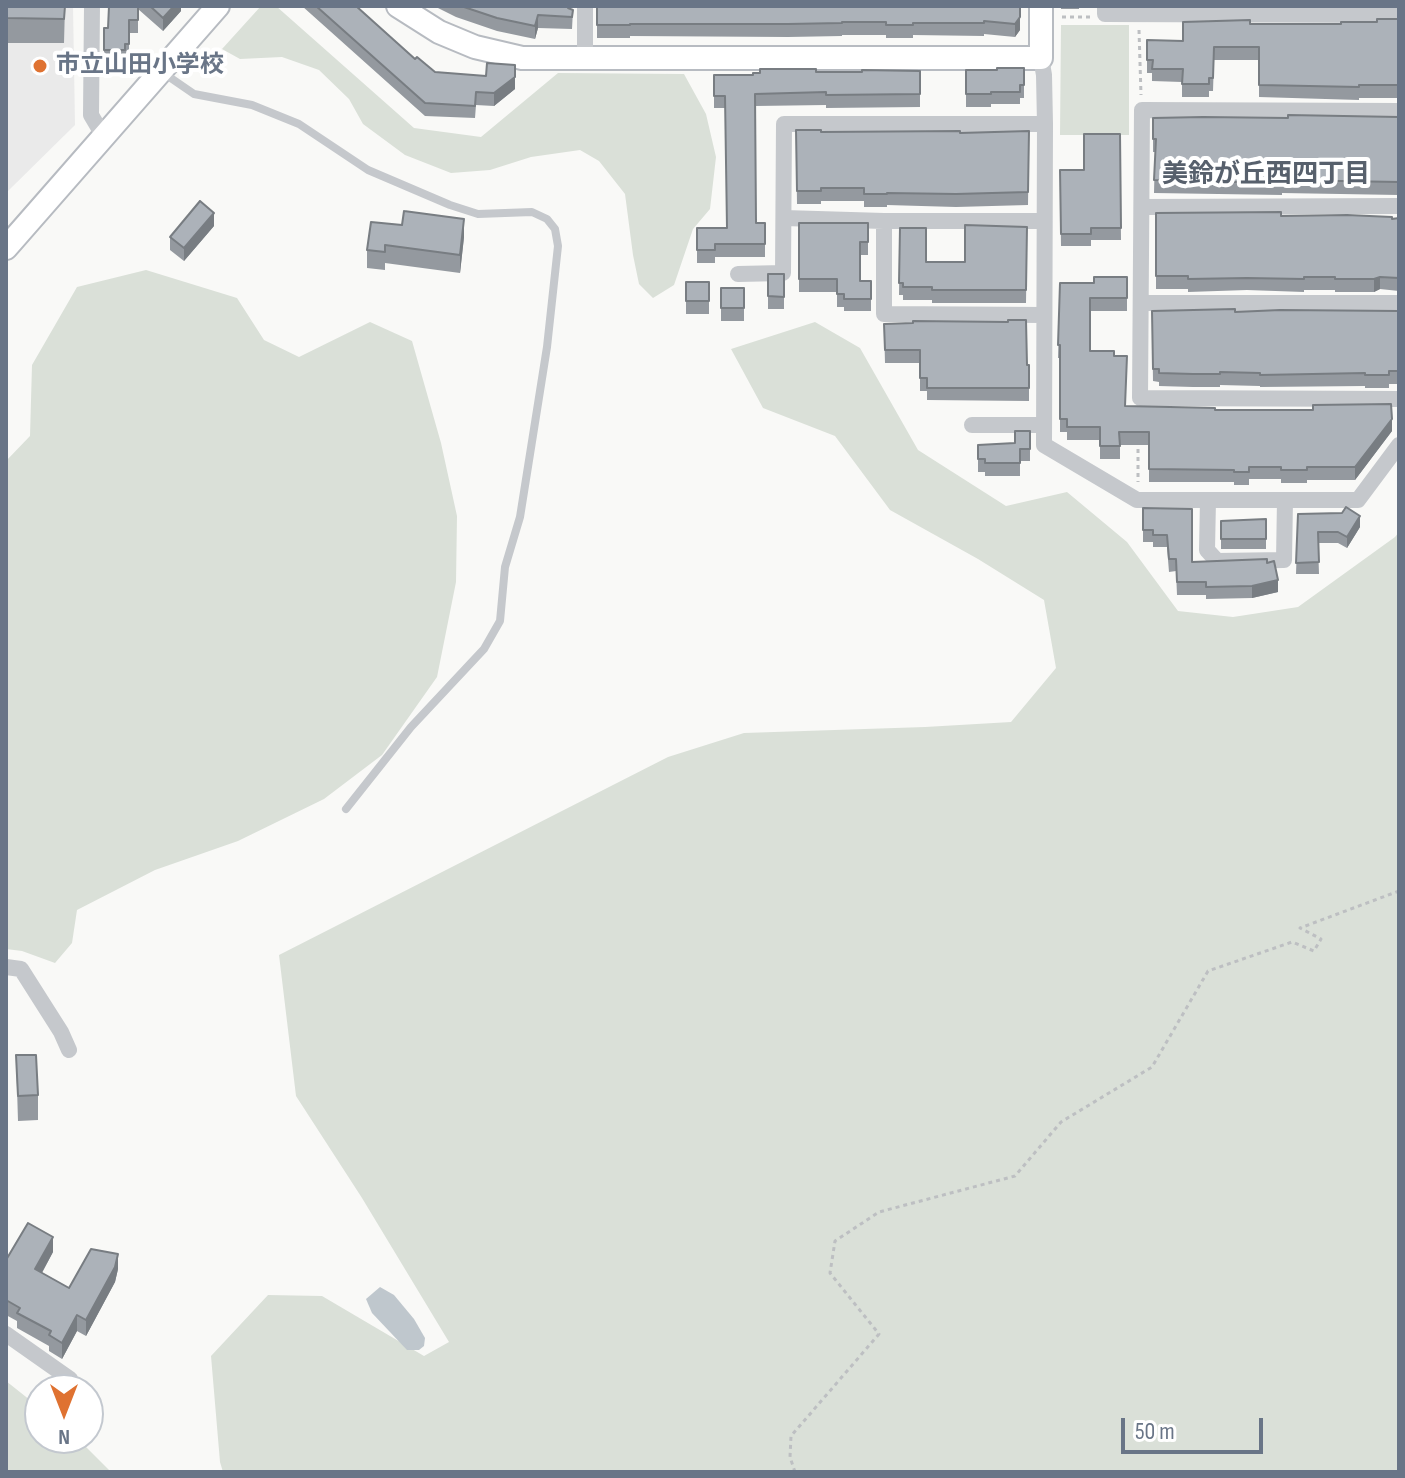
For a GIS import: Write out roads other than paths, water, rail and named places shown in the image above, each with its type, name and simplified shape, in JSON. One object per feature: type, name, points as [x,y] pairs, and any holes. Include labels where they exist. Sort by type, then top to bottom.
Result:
[{"type":"street","points":[[92,6],[91,115],[104,137]]},
{"type":"street","points":[[6,248],[218,6]]},
{"type":"street","points":[[398,6],[439,32],[475,47],[522,58],[1041,58]]},
{"type":"street","points":[[585,6],[585,57]]},
{"type":"street","points":[[1105,10],[1138,14],[1399,15]]},
{"type":"street","points":[[1048,11],[1041,58],[1045,124],[1044,445],[1137,500],[1358,500],[1399,445]]},
{"type":"street","points":[[1399,111],[1142,110],[1140,398],[1399,399]]},
{"type":"street","points":[[738,274],[783,273],[784,124],[1045,124]]},
{"type":"street","points":[[1142,207],[1399,206]]},
{"type":"street","points":[[784,218],[1044,221]]},
{"type":"street","points":[[884,221],[884,314],[1044,315]]},
{"type":"street","points":[[1141,303],[1399,303]]},
{"type":"street","points":[[972,425],[1044,425]]},
{"type":"street","points":[[1208,500],[1207,550],[1217,561],[1284,560],[1285,500]]},
{"type":"street","points":[[6,967],[21,969],[69,1050]]},
{"type":"street","points":[[6,1334],[63,1374]]},
{"type":"lane","points":[[161,71],[194,94],[252,105],[299,124],[368,170],[450,205],[478,214],[532,212],[547,219],[555,229],[558,246],[547,347],[520,517],[505,567],[500,621],[484,649],[411,727],[346,809]]},
{"type":"place","name":"市立山田小学校","points":[[40,66]]},
{"type":"district","name":"美鈴が丘西四丁目","points":[[1266,175]]}]
